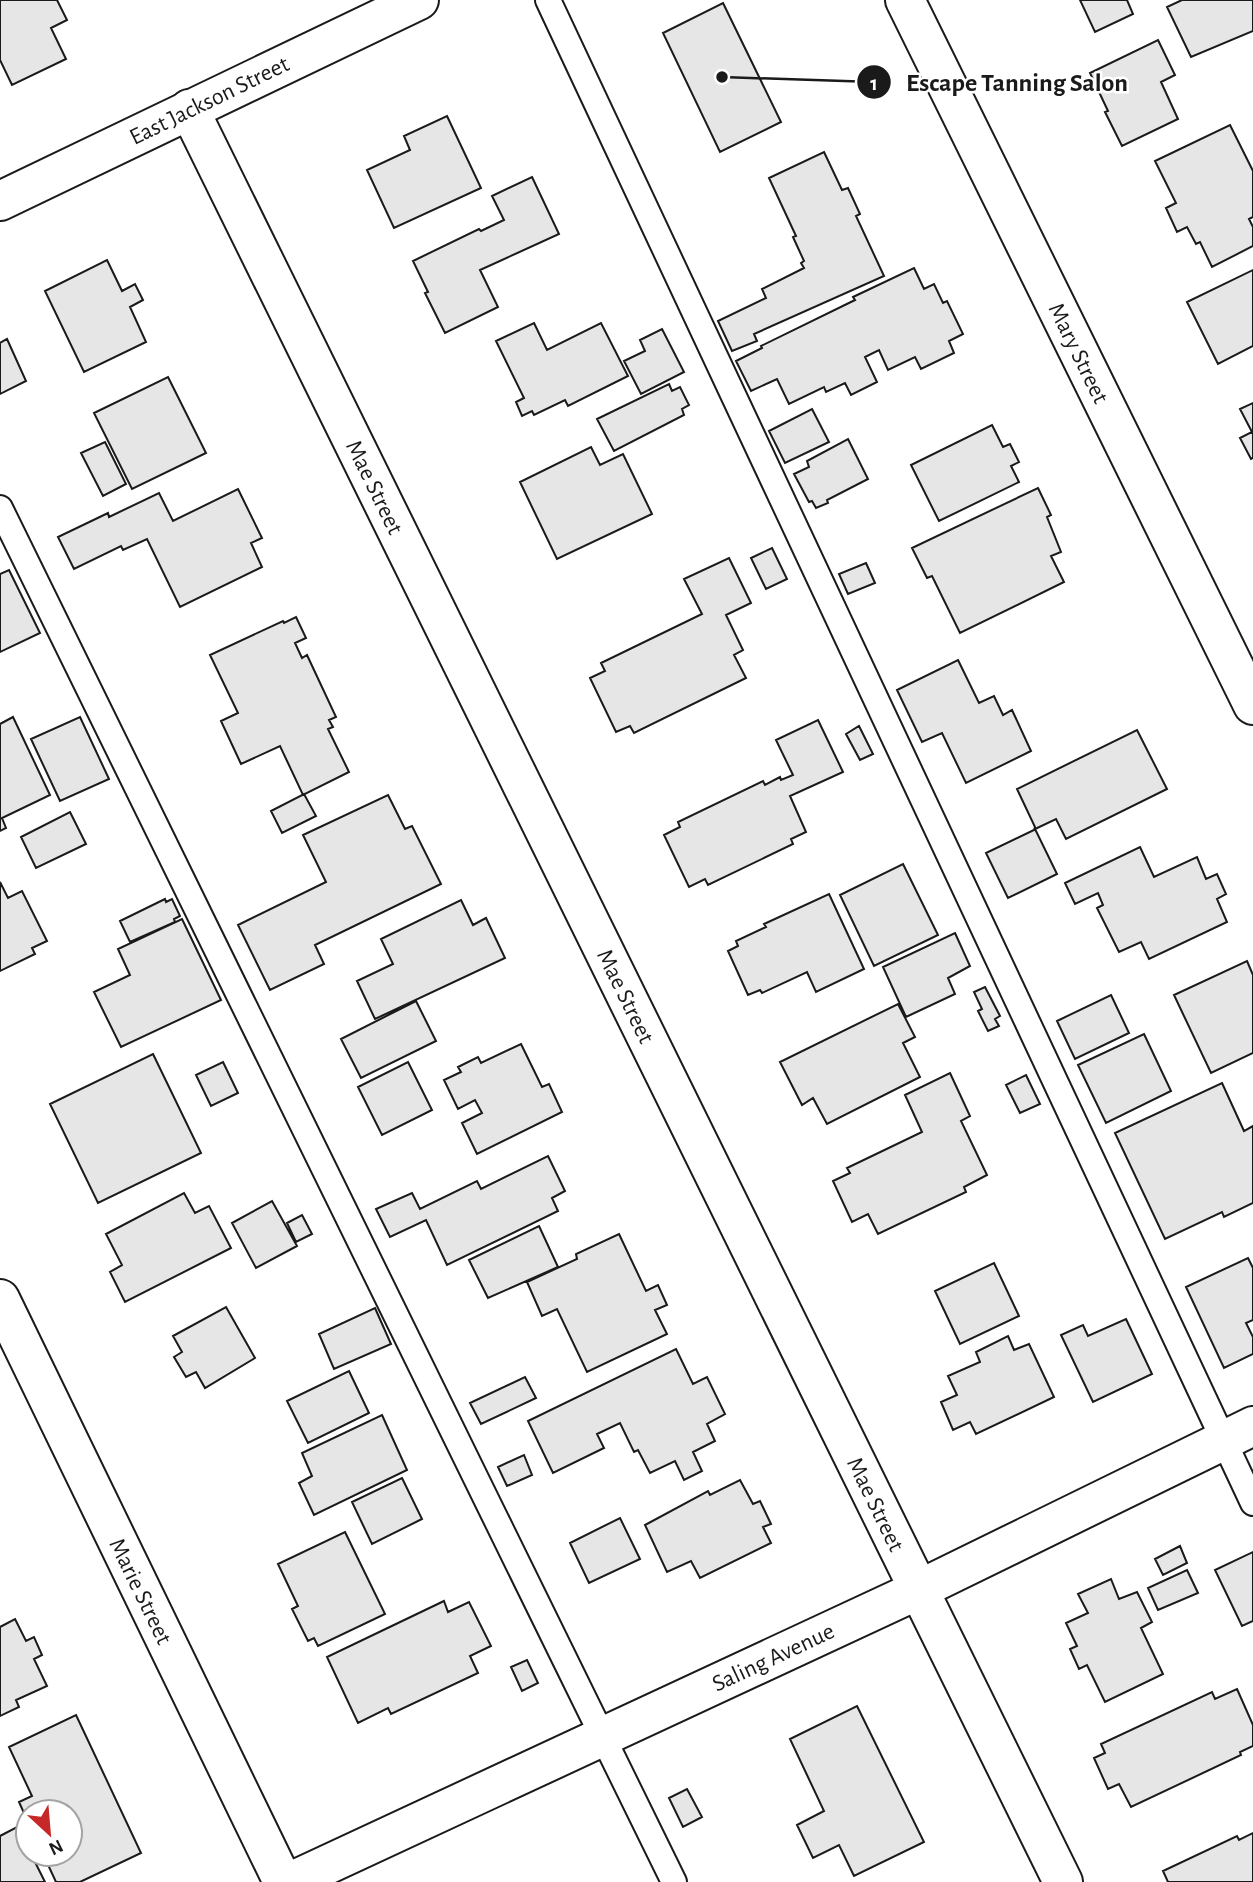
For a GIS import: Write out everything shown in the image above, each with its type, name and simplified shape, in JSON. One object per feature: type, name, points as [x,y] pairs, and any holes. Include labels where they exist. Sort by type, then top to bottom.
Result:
[{"type":"street","name":"East Jackson Street","points":[[0,201],[419,0]]},
{"type":"street","name":"Mary Street","points":[[905,0],[1253,705]]},
{"type":"street","name":"Mae Street","points":[[189,109],[1063,1882]]},
{"type":"street","name":"Marie Street","points":[[0,1299],[283,1882]]},
{"type":"street","name":"Saling Avenue","points":[[290,1882],[918,1590],[1238,1434]]},
{"type":"lane","points":[[548,0],[1238,1434],[1253,1503]]},
{"type":"lane","points":[[0,508],[674,1882]]},
{"type":"building","points":[[0,0],[57,0],[67,20],[51,28],[66,59],[12,85],[0,60]]},
{"type":"building","points":[[1080,0],[1127,0],[1133,14],[1095,32]]},
{"type":"building","points":[[1182,0],[1253,0],[1253,31],[1191,57],[1167,7]]},
{"type":"building","points":[[723,3],[781,122],[720,152],[663,33]]},
{"type":"building","points":[[1158,40],[1175,75],[1161,82],[1178,119],[1122,146],[1090,73]]},
{"type":"building","points":[[447,116],[481,188],[394,228],[367,170],[410,150],[404,136]]},
{"type":"building","points":[[1230,125],[1253,171],[1253,217],[1249,219],[1253,227],[1253,246],[1212,267],[1200,242],[1196,244],[1187,227],[1177,232],[1166,208],[1176,203],[1155,161]]},
{"type":"building","points":[[824,152],[842,190],[848,188],[860,214],[856,216],[884,276],[754,334],[757,341],[732,351],[718,321],[766,298],[762,289],[804,268],[801,263],[804,261],[793,237],[796,236],[769,178]]},
{"type":"building","points":[[532,177],[559,234],[480,270],[498,307],[445,333],[413,261],[504,220],[492,196]]},
{"type":"building","points":[[107,260],[122,291],[135,284],[143,300],[130,307],[146,342],[84,372],[45,291]]},
{"type":"building","points":[[914,268],[924,289],[934,284],[943,303],[947,301],[963,334],[949,341],[954,353],[921,369],[915,357],[888,370],[879,350],[865,357],[877,382],[851,395],[845,383],[826,392],[824,387],[789,404],[777,379],[751,391],[736,361],[855,300],[853,297]]},
{"type":"building","points":[[1253,270],[1253,346],[1218,364],[1187,302]]},
{"type":"building","points":[[534,323],[547,350],[601,323],[628,376],[568,406],[565,400],[534,415],[532,411],[522,416],[516,402],[524,398],[496,341]]},
{"type":"building","points":[[662,329],[684,372],[641,394],[624,361],[645,351],[640,340]]},
{"type":"building","points":[[7,339],[26,381],[0,394],[0,343]]},
{"type":"building","points":[[168,377],[206,453],[132,489],[94,413]]},
{"type":"building","points":[[669,384],[672,391],[680,387],[689,405],[682,409],[684,415],[614,451],[597,419]]},
{"type":"building","points":[[1253,403],[1253,458],[1251,459],[1240,438],[1252,432],[1240,409]]},
{"type":"building","points":[[812,409],[829,442],[785,463],[769,431]]},
{"type":"building","points":[[992,425],[1003,447],[1010,444],[1019,462],[1011,466],[1019,482],[939,521],[911,465]]},
{"type":"building","points":[[848,439],[868,479],[816,508],[812,501],[809,502],[794,474],[809,467],[807,461]]},
{"type":"building","points":[[105,442],[126,484],[103,496],[81,453]]},
{"type":"building","points":[[591,447],[600,465],[623,454],[652,514],[557,559],[520,482]]},
{"type":"building","points":[[1038,488],[1051,515],[1047,517],[1061,552],[1051,556],[1064,582],[960,633],[932,576],[927,578],[912,548]]},
{"type":"building","points":[[238,489],[262,538],[251,543],[262,567],[180,607],[147,539],[123,550],[121,546],[74,569],[58,537],[159,493],[173,521]]},
{"type":"building","points":[[772,548],[787,579],[766,589],[751,558]]},
{"type":"building","points":[[729,558],[751,603],[726,615],[743,650],[734,655],[746,678],[634,733],[630,726],[616,732],[590,678],[605,671],[601,663],[702,614],[684,579]]},
{"type":"building","points":[[866,563],[875,583],[848,594],[839,574]]},
{"type":"building","points":[[9,570],[40,633],[0,652],[0,574]]},
{"type":"building","points":[[296,617],[306,638],[295,643],[302,658],[307,655],[336,717],[329,720],[333,727],[328,729],[349,772],[303,795],[280,746],[241,764],[221,721],[238,713],[210,655]]},
{"type":"building","points":[[958,660],[979,703],[994,696],[1003,715],[1012,710],[1031,751],[966,783],[942,733],[922,742],[897,690]]},
{"type":"building","points":[[13,717],[50,795],[2,818],[6,828],[0,831],[0,724]]},
{"type":"building","points":[[80,717],[109,779],[60,801],[31,739]]},
{"type":"building","points":[[818,720],[843,772],[790,796],[806,832],[791,839],[793,844],[708,885],[705,879],[689,887],[664,835],[680,827],[678,822],[763,781],[765,785],[780,777],[781,780],[793,775],[776,740]]},
{"type":"building","points":[[859,726],[873,754],[860,760],[846,734]]},
{"type":"building","points":[[1137,730],[1167,789],[1066,839],[1056,819],[1035,829],[1057,874],[1008,898],[986,853],[1034,830],[1017,789]]},
{"type":"building","points":[[304,794],[316,816],[282,833],[271,811]]},
{"type":"building","points":[[388,795],[405,829],[412,826],[441,884],[315,945],[324,964],[270,990],[238,925],[326,882],[303,835]]},
{"type":"building","points":[[70,812],[86,844],[36,868],[21,837]]},
{"type":"building","points":[[1140,847],[1154,877],[1197,857],[1206,879],[1217,874],[1226,894],[1217,899],[1227,922],[1149,959],[1141,942],[1119,952],[1097,908],[1103,905],[1098,893],[1075,904],[1065,883]]},
{"type":"building","points":[[903,864],[938,935],[874,966],[840,895]]},
{"type":"building","points":[[0,882],[8,898],[22,891],[47,941],[32,948],[35,954],[0,971]]},
{"type":"building","points":[[829,894],[864,969],[816,992],[807,972],[762,993],[760,990],[748,995],[728,951],[738,946],[736,941],[766,927],[764,924]]},
{"type":"building","points":[[165,899],[166,902],[172,899],[180,916],[174,919],[175,922],[130,942],[120,921]]},
{"type":"building","points":[[461,900],[473,925],[486,918],[505,958],[375,1019],[357,981],[393,964],[381,939]]},
{"type":"building","points":[[182,919],[221,1000],[121,1047],[94,992],[130,975],[118,949]]},
{"type":"building","points":[[955,933],[970,966],[948,978],[955,994],[906,1017],[883,967]]},
{"type":"building","points":[[1247,961],[1253,975],[1253,1053],[1211,1073],[1174,995]]},
{"type":"building","points":[[985,987],[1000,1016],[995,1019],[999,1026],[988,1031],[978,1011],[982,1009],[974,992]]},
{"type":"building","points":[[1111,995],[1129,1033],[1075,1059],[1057,1021]]},
{"type":"building","points":[[416,1001],[436,1041],[361,1078],[341,1039]]},
{"type":"building","points":[[898,1004],[915,1037],[903,1043],[920,1077],[827,1124],[813,1098],[802,1105],[780,1062]]},
{"type":"building","points":[[1144,1034],[1171,1091],[1106,1123],[1078,1065]]},
{"type":"building","points":[[521,1044],[542,1087],[549,1084],[562,1112],[477,1154],[462,1123],[482,1113],[475,1100],[458,1109],[444,1080],[461,1072],[458,1067],[478,1057],[481,1063]]},
{"type":"building","points":[[153,1054],[201,1153],[98,1203],[50,1104]]},
{"type":"building","points":[[223,1062],[238,1093],[211,1106],[196,1075]]},
{"type":"building","points":[[408,1062],[432,1110],[382,1135],[358,1087]]},
{"type":"building","points":[[950,1073],[970,1116],[961,1121],[987,1175],[964,1187],[966,1192],[878,1234],[868,1214],[852,1222],[833,1181],[850,1173],[847,1168],[922,1132],[905,1095]]},
{"type":"building","points":[[1026,1075],[1040,1104],[1020,1113],[1006,1085]]},
{"type":"building","points":[[1222,1083],[1244,1131],[1253,1126],[1253,1203],[1224,1217],[1222,1212],[1165,1239],[1115,1133]]},
{"type":"building","points":[[548,1156],[565,1191],[552,1198],[558,1211],[447,1265],[426,1220],[390,1237],[376,1209],[412,1193],[420,1209],[477,1181],[481,1189]]},
{"type":"building","points":[[184,1193],[195,1213],[209,1206],[231,1248],[125,1302],[110,1272],[122,1265],[106,1234]]},
{"type":"building","points":[[272,1201],[297,1246],[256,1268],[232,1223]]},
{"type":"building","points":[[302,1215],[312,1234],[296,1242],[287,1223]]},
{"type":"building","points":[[539,1226],[558,1267],[488,1298],[469,1260]]},
{"type":"building","points":[[619,1234],[646,1291],[658,1285],[667,1305],[655,1310],[667,1334],[587,1372],[557,1309],[542,1316],[527,1282],[577,1259],[576,1254]]},
{"type":"building","points":[[1248,1258],[1253,1268],[1253,1320],[1246,1323],[1253,1337],[1253,1354],[1224,1368],[1186,1287]]},
{"type":"building","points":[[994,1263],[1019,1316],[960,1344],[935,1291]]},
{"type":"building","points":[[226,1307],[255,1358],[205,1388],[196,1372],[186,1377],[174,1357],[182,1352],[173,1336]]},
{"type":"building","points":[[375,1308],[391,1344],[334,1369],[319,1334]]},
{"type":"building","points":[[1126,1319],[1152,1374],[1093,1402],[1061,1335],[1083,1325],[1088,1336]]},
{"type":"building","points":[[1008,1336],[1014,1350],[1029,1344],[1054,1397],[976,1434],[970,1422],[953,1430],[941,1402],[957,1395],[948,1376],[980,1362],[976,1352]]},
{"type":"building","points":[[676,1349],[693,1384],[707,1377],[725,1414],[707,1424],[715,1441],[693,1452],[702,1471],[684,1480],[675,1461],[650,1473],[638,1450],[634,1452],[620,1423],[597,1434],[604,1448],[553,1473],[528,1421]]},
{"type":"building","points":[[349,1371],[369,1413],[308,1443],[287,1401]]},
{"type":"building","points":[[525,1377],[536,1398],[481,1424],[470,1403]]},
{"type":"building","points":[[382,1415],[407,1470],[314,1515],[299,1483],[312,1476],[302,1453]]},
{"type":"building","points":[[524,1455],[532,1475],[507,1486],[498,1467]]},
{"type":"building","points":[[402,1478],[422,1519],[372,1544],[352,1502]]},
{"type":"building","points":[[740,1480],[753,1504],[760,1501],[771,1524],[763,1527],[771,1543],[700,1578],[691,1561],[667,1572],[645,1525],[708,1491],[710,1495]]},
{"type":"building","points":[[620,1518],[640,1559],[589,1583],[570,1543]]},
{"type":"building","points":[[345,1532],[385,1614],[318,1646],[314,1638],[308,1641],[292,1609],[298,1606],[278,1564]]},
{"type":"building","points":[[1180,1546],[1187,1563],[1163,1575],[1155,1559]]},
{"type":"building","points":[[1253,1552],[1253,1621],[1242,1626],[1215,1570]]},
{"type":"building","points":[[1187,1570],[1198,1593],[1158,1610],[1148,1588]]},
{"type":"building","points":[[1111,1579],[1119,1599],[1137,1592],[1152,1622],[1141,1628],[1163,1674],[1105,1702],[1087,1665],[1079,1669],[1070,1649],[1077,1646],[1066,1623],[1088,1613],[1078,1594]]},
{"type":"building","points":[[444,1601],[448,1612],[469,1602],[491,1646],[470,1656],[478,1673],[391,1714],[388,1708],[358,1723],[327,1657]]},
{"type":"building","points":[[15,1619],[26,1641],[34,1637],[42,1655],[34,1659],[47,1686],[16,1700],[19,1707],[0,1716],[0,1627]]},
{"type":"building","points":[[527,1660],[538,1683],[522,1691],[511,1667]]},
{"type":"building","points":[[1237,1689],[1253,1725],[1253,1746],[1240,1752],[1241,1755],[1131,1807],[1119,1784],[1108,1789],[1094,1758],[1105,1753],[1101,1744],[1212,1692],[1215,1699]]},
{"type":"building","points":[[857,1706],[924,1842],[854,1876],[839,1845],[813,1858],[797,1825],[824,1811],[790,1739]]},
{"type":"building","points":[[76,1715],[141,1853],[80,1882],[56,1882],[50,1868],[84,1868],[84,1798],[28,1798],[32,1796],[9,1747]]},
{"type":"building","points":[[687,1789],[702,1817],[683,1827],[669,1798]]},
{"type":"building","points":[[14,1829],[14,1868],[38,1868],[45,1882],[0,1882],[0,1836]]},
{"type":"building","points":[[1253,1833],[1253,1882],[1168,1882],[1163,1871],[1237,1836],[1239,1840]]},
{"type":"place","name":"Escape Tanning Salon","points":[[722,77]]}]
